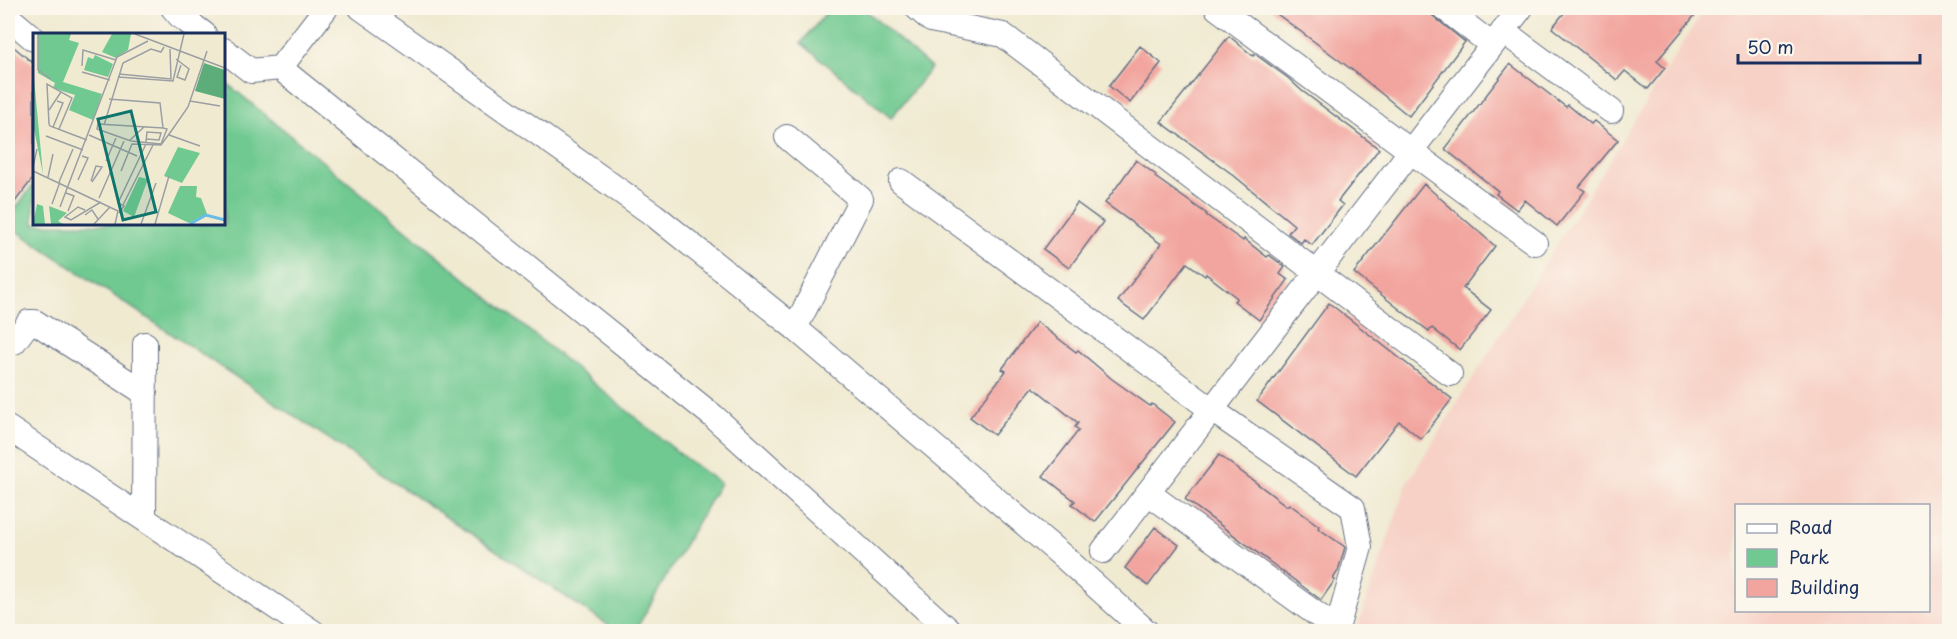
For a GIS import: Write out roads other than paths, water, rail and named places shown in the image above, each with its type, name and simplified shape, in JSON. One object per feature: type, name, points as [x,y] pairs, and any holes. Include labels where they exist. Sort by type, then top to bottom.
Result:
[{"type":"street","points":[[173,8],[203,33]]},
{"type":"street","points":[[280,68],[326,8]]},
{"type":"street","points":[[361,8],[654,215],[795,328],[1066,559],[1147,632]]},
{"type":"street","points":[[916,8],[931,20],[1003,34],[1450,374]]},
{"type":"street","points":[[1217,8],[1535,243]]},
{"type":"street","points":[[1444,8],[1498,38],[1611,111]]},
{"type":"street","points":[[1103,551],[1521,8]]},
{"type":"street","points":[[8,17],[33,38]]},
{"type":"street","points":[[225,51],[251,71],[280,68],[713,416],[951,632]]},
{"type":"street","points":[[787,136],[861,199],[795,328]]},
{"type":"street","points":[[901,181],[1212,410],[1353,508],[1360,547],[1336,630],[1148,493]]},
{"type":"street","points":[[15,342],[25,326],[29,322],[35,322],[145,393]]},
{"type":"street","points":[[144,518],[145,344]]},
{"type":"street","points":[[8,428],[314,632]]}]
